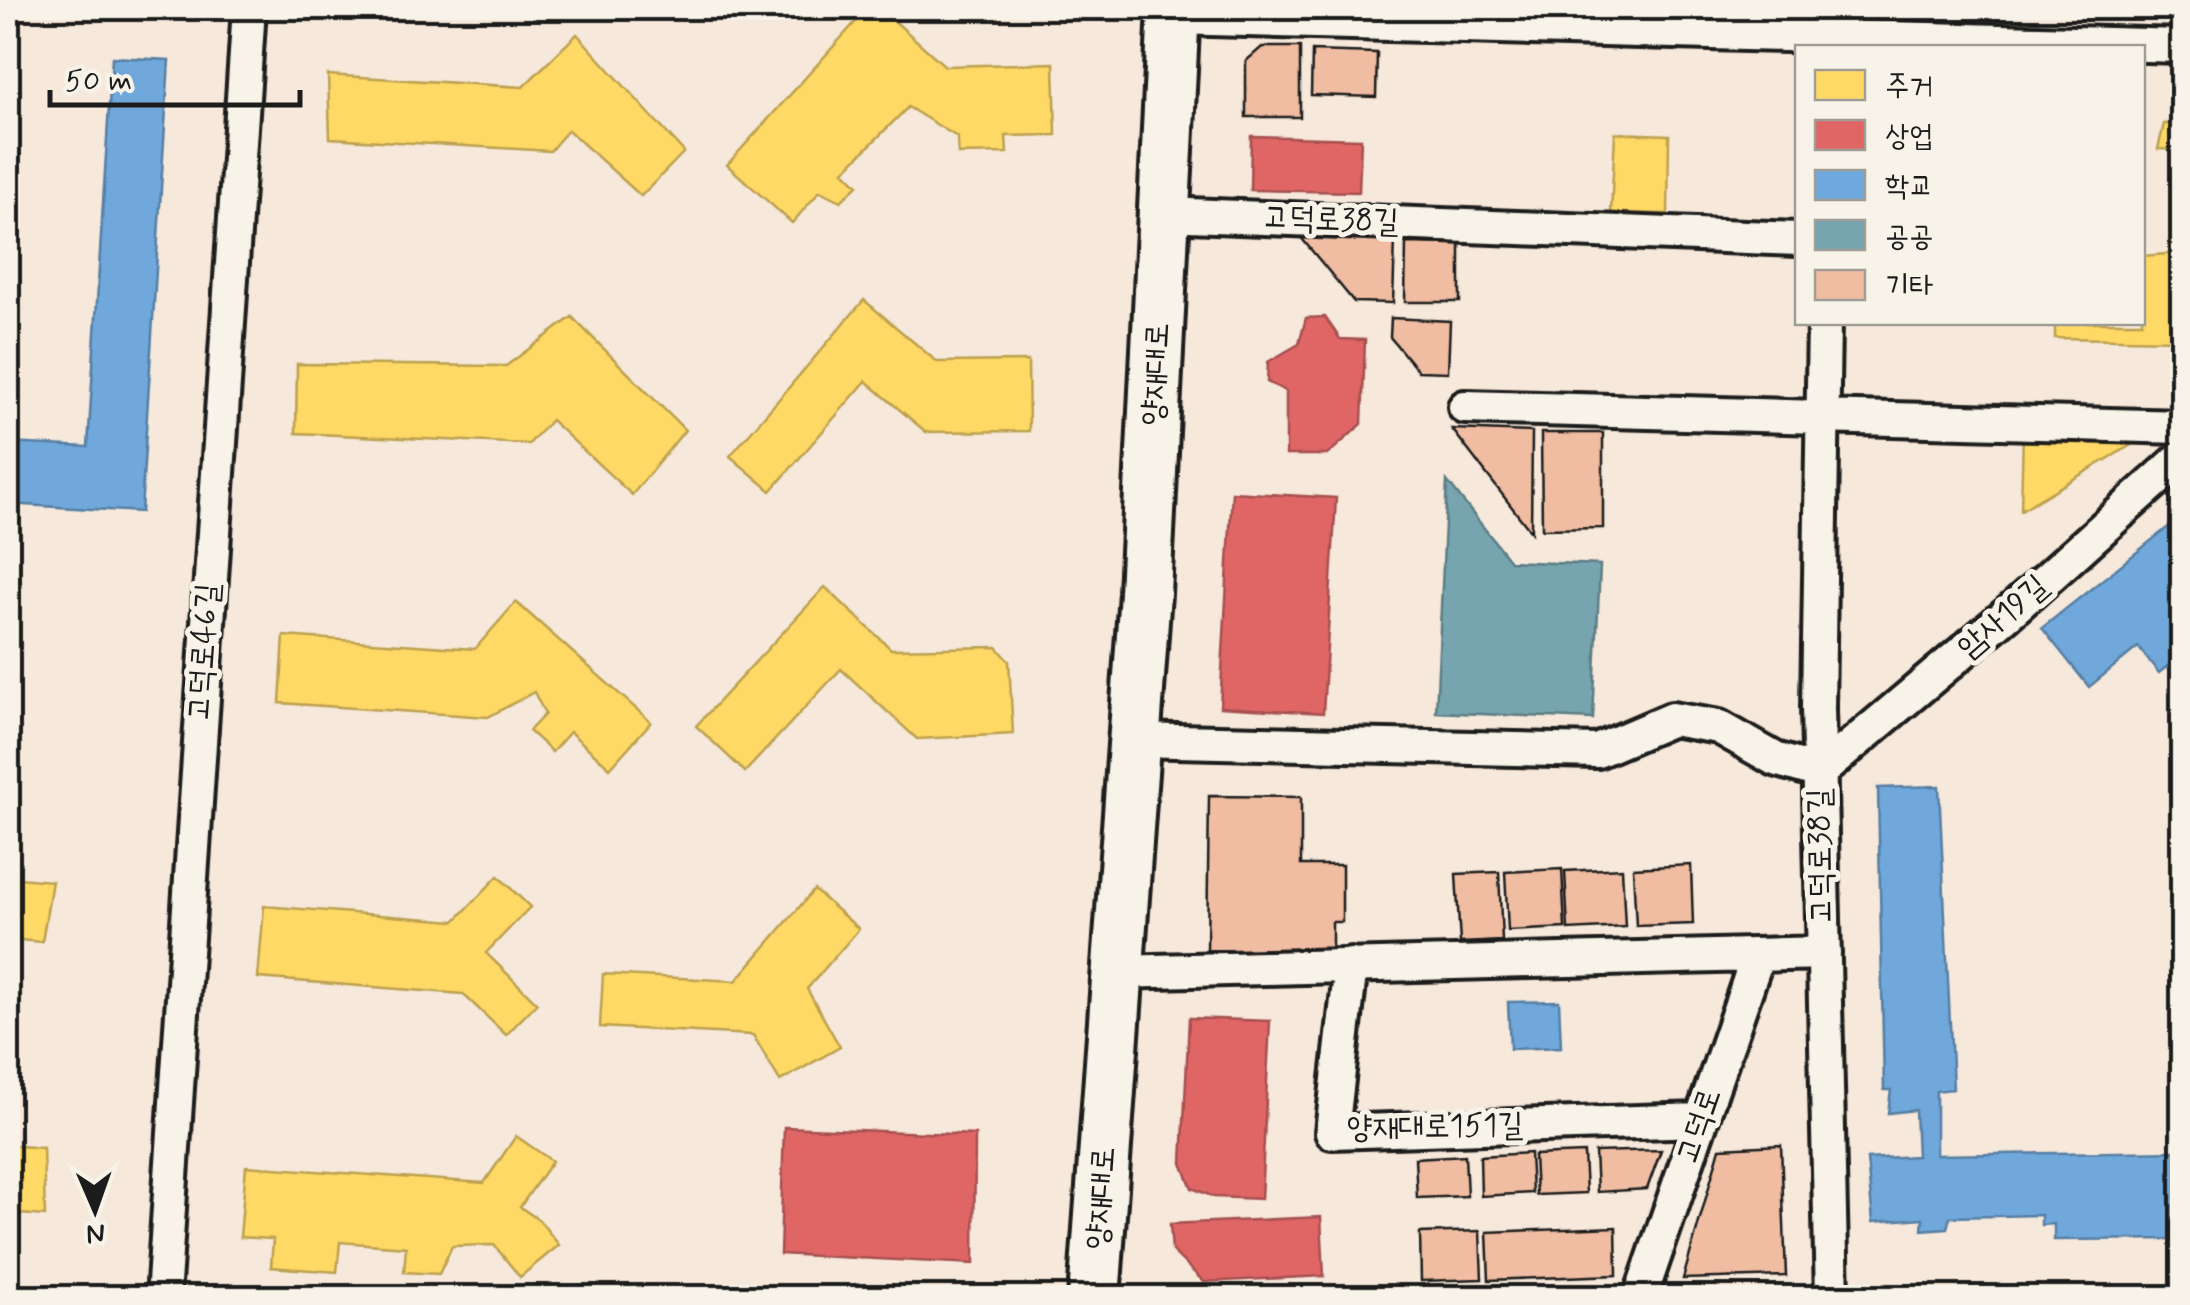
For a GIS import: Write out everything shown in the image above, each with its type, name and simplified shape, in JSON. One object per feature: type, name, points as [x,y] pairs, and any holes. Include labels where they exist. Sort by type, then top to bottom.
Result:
[{"type":"main road","name":"양재대로","points":[[1094,1298],[1134,740],[1174,13]]},
{"type":"street","name":"고덕로46길","points":[[163,1298],[249,8]]},
{"type":"street","points":[[1174,13],[1834,30],[2182,46]]},
{"type":"street","name":"고덕로38길","points":[[1164,214],[1795,239]]},
{"type":"street","name":"고덕로38길","points":[[1824,325],[1820,415],[1820,772],[1832,1298]]},
{"type":"street","points":[[1466,406],[2182,427]]},
{"type":"street","name":"암사19길","points":[[1820,772],[2011,611],[2182,457]]},
{"type":"street","points":[[1134,740],[1597,750],[1672,719],[1720,727],[1775,759],[1820,772]]},
{"type":"street","points":[[1118,972],[1824,953]]},
{"type":"street","name":"고덕로","points":[[1640,1298],[1758,955]]},
{"type":"street","name":"양재대로151길","points":[[1351,966],[1332,1132],[1701,1120]]},
{"type":"building: 주거","points":[[868,8],[880,8],[945,66],[1054,63],[1056,135],[1006,136],[1007,153],[958,154],[957,137],[908,107],[844,171],[858,185],[841,201],[820,191],[792,223],[727,165]]},
{"type":"building: 주거","points":[[577,34],[684,152],[641,196],[568,130],[550,151],[330,138],[328,75],[523,87]]},
{"type":"building: 주거","points":[[2182,123],[2182,150],[2158,149],[2164,124]]},
{"type":"building: 주거","points":[[1615,133],[1669,135],[1668,214],[1611,213]]},
{"type":"building: 주거","points":[[2182,217],[2182,340],[2055,338],[2055,325],[2145,325],[2145,256],[2180,253]]},
{"type":"building: 주거","points":[[864,300],[937,362],[1028,361],[1029,431],[926,432],[866,381],[771,491],[730,456]]},
{"type":"building: 주거","points":[[572,317],[685,430],[632,495],[551,420],[529,444],[296,433],[297,364],[506,366]]},
{"type":"building: 주거","points":[[2023,433],[2143,438],[2021,510]]},
{"type":"building: 주거","points":[[825,587],[891,649],[997,647],[1009,661],[1013,734],[917,739],[841,669],[745,772],[696,726]]},
{"type":"building: 주거","points":[[516,602],[651,722],[610,768],[570,732],[552,752],[529,731],[545,714],[534,692],[488,717],[280,703],[284,636],[475,649]]},
{"type":"building: 주거","points":[[498,876],[530,907],[486,953],[537,1003],[506,1035],[463,994],[258,978],[264,906],[455,921]]},
{"type":"building: 주거","points":[[8,877],[52,881],[42,942],[8,939]]},
{"type":"building: 주거","points":[[814,890],[859,929],[807,989],[840,1047],[780,1081],[753,1035],[600,1027],[603,974],[736,981]]},
{"type":"building: 주거","points":[[516,1136],[552,1161],[520,1207],[539,1220],[559,1245],[520,1277],[494,1245],[452,1246],[439,1274],[404,1272],[406,1247],[340,1242],[337,1272],[271,1267],[273,1239],[240,1237],[246,1166],[484,1183]]},
{"type":"building: 주거","points":[[8,1145],[43,1148],[45,1216],[8,1213]]},
{"type":"building: 상업","points":[[1251,136],[1361,139],[1359,192],[1250,190]]},
{"type":"building: 상업","points":[[1325,317],[1340,339],[1365,340],[1362,424],[1327,455],[1286,455],[1286,391],[1267,382],[1268,362],[1299,344],[1306,318]]},
{"type":"building: 상업","points":[[1232,492],[1336,498],[1323,713],[1220,707]]},
{"type":"building: 상업","points":[[1189,1018],[1270,1021],[1261,1199],[1214,1197],[1192,1188],[1182,1163]]},
{"type":"building: 상업","points":[[784,1127],[975,1135],[974,1264],[780,1254]]},
{"type":"building: 상업","points":[[1321,1217],[1324,1276],[1204,1282],[1172,1251],[1170,1224]]},
{"type":"building: 학교","points":[[112,57],[169,60],[141,512],[8,504],[8,443],[88,447]]},
{"type":"building: 학교","points":[[2182,516],[2182,654],[2159,673],[2138,647],[2089,687],[2042,628]]},
{"type":"building: 학교","points":[[1939,786],[1953,1089],[1936,1091],[1936,1155],[2182,1151],[2182,1214],[2176,1214],[2177,1239],[2054,1240],[2054,1224],[2041,1225],[2041,1215],[1950,1217],[1947,1228],[1922,1230],[1923,1218],[1873,1222],[1867,1159],[1917,1156],[1915,1110],[1888,1113],[1891,1090],[1884,1090],[1878,788]]},
{"type":"building: 학교","points":[[1559,1001],[1561,1047],[1510,1049],[1508,1002]]},
{"type":"building: 공공","points":[[1447,481],[1510,561],[1600,565],[1593,719],[1436,712]]},
{"type":"building: 기타","points":[[1262,47],[1300,47],[1300,117],[1246,117],[1246,61]]},
{"type":"building: 기타","points":[[1312,51],[1377,53],[1376,97],[1311,95]]},
{"type":"building: 기타","points":[[1299,235],[1395,238],[1393,303],[1354,302]]},
{"type":"building: 기타","points":[[1406,243],[1460,244],[1460,302],[1405,302]]},
{"type":"building: 기타","points":[[1391,318],[1450,321],[1448,372],[1418,371],[1390,337]]},
{"type":"building: 기타","points":[[1452,429],[1532,432],[1531,532]]},
{"type":"building: 기타","points":[[1541,433],[1603,433],[1603,528],[1542,529]]},
{"type":"building: 기타","points":[[1209,796],[1301,797],[1301,865],[1342,865],[1342,922],[1332,922],[1332,952],[1207,950]]},
{"type":"building: 기타","points":[[1691,865],[1693,924],[1636,926],[1633,868]]},
{"type":"building: 기타","points":[[1622,868],[1625,927],[1568,930],[1565,871]]},
{"type":"building: 기타","points":[[1562,869],[1565,928],[1508,931],[1505,872]]},
{"type":"building: 기타","points":[[1499,872],[1502,941],[1460,943],[1456,874]]},
{"type":"building: 기타","points":[[1781,1145],[1786,1276],[1683,1279],[1720,1148]]},
{"type":"building: 기타","points":[[1661,1150],[1647,1189],[1597,1192],[1595,1152]]},
{"type":"building: 기타","points":[[1530,1153],[1532,1193],[1481,1196],[1480,1156]]},
{"type":"building: 기타","points":[[1584,1153],[1586,1193],[1536,1195],[1534,1155]]},
{"type":"building: 기타","points":[[1465,1155],[1467,1196],[1417,1198],[1415,1158]]},
{"type":"building: 기타","points":[[1616,1227],[1617,1275],[1489,1280],[1487,1232]]},
{"type":"building: 기타","points":[[1480,1231],[1482,1279],[1421,1281],[1420,1233]]}]
